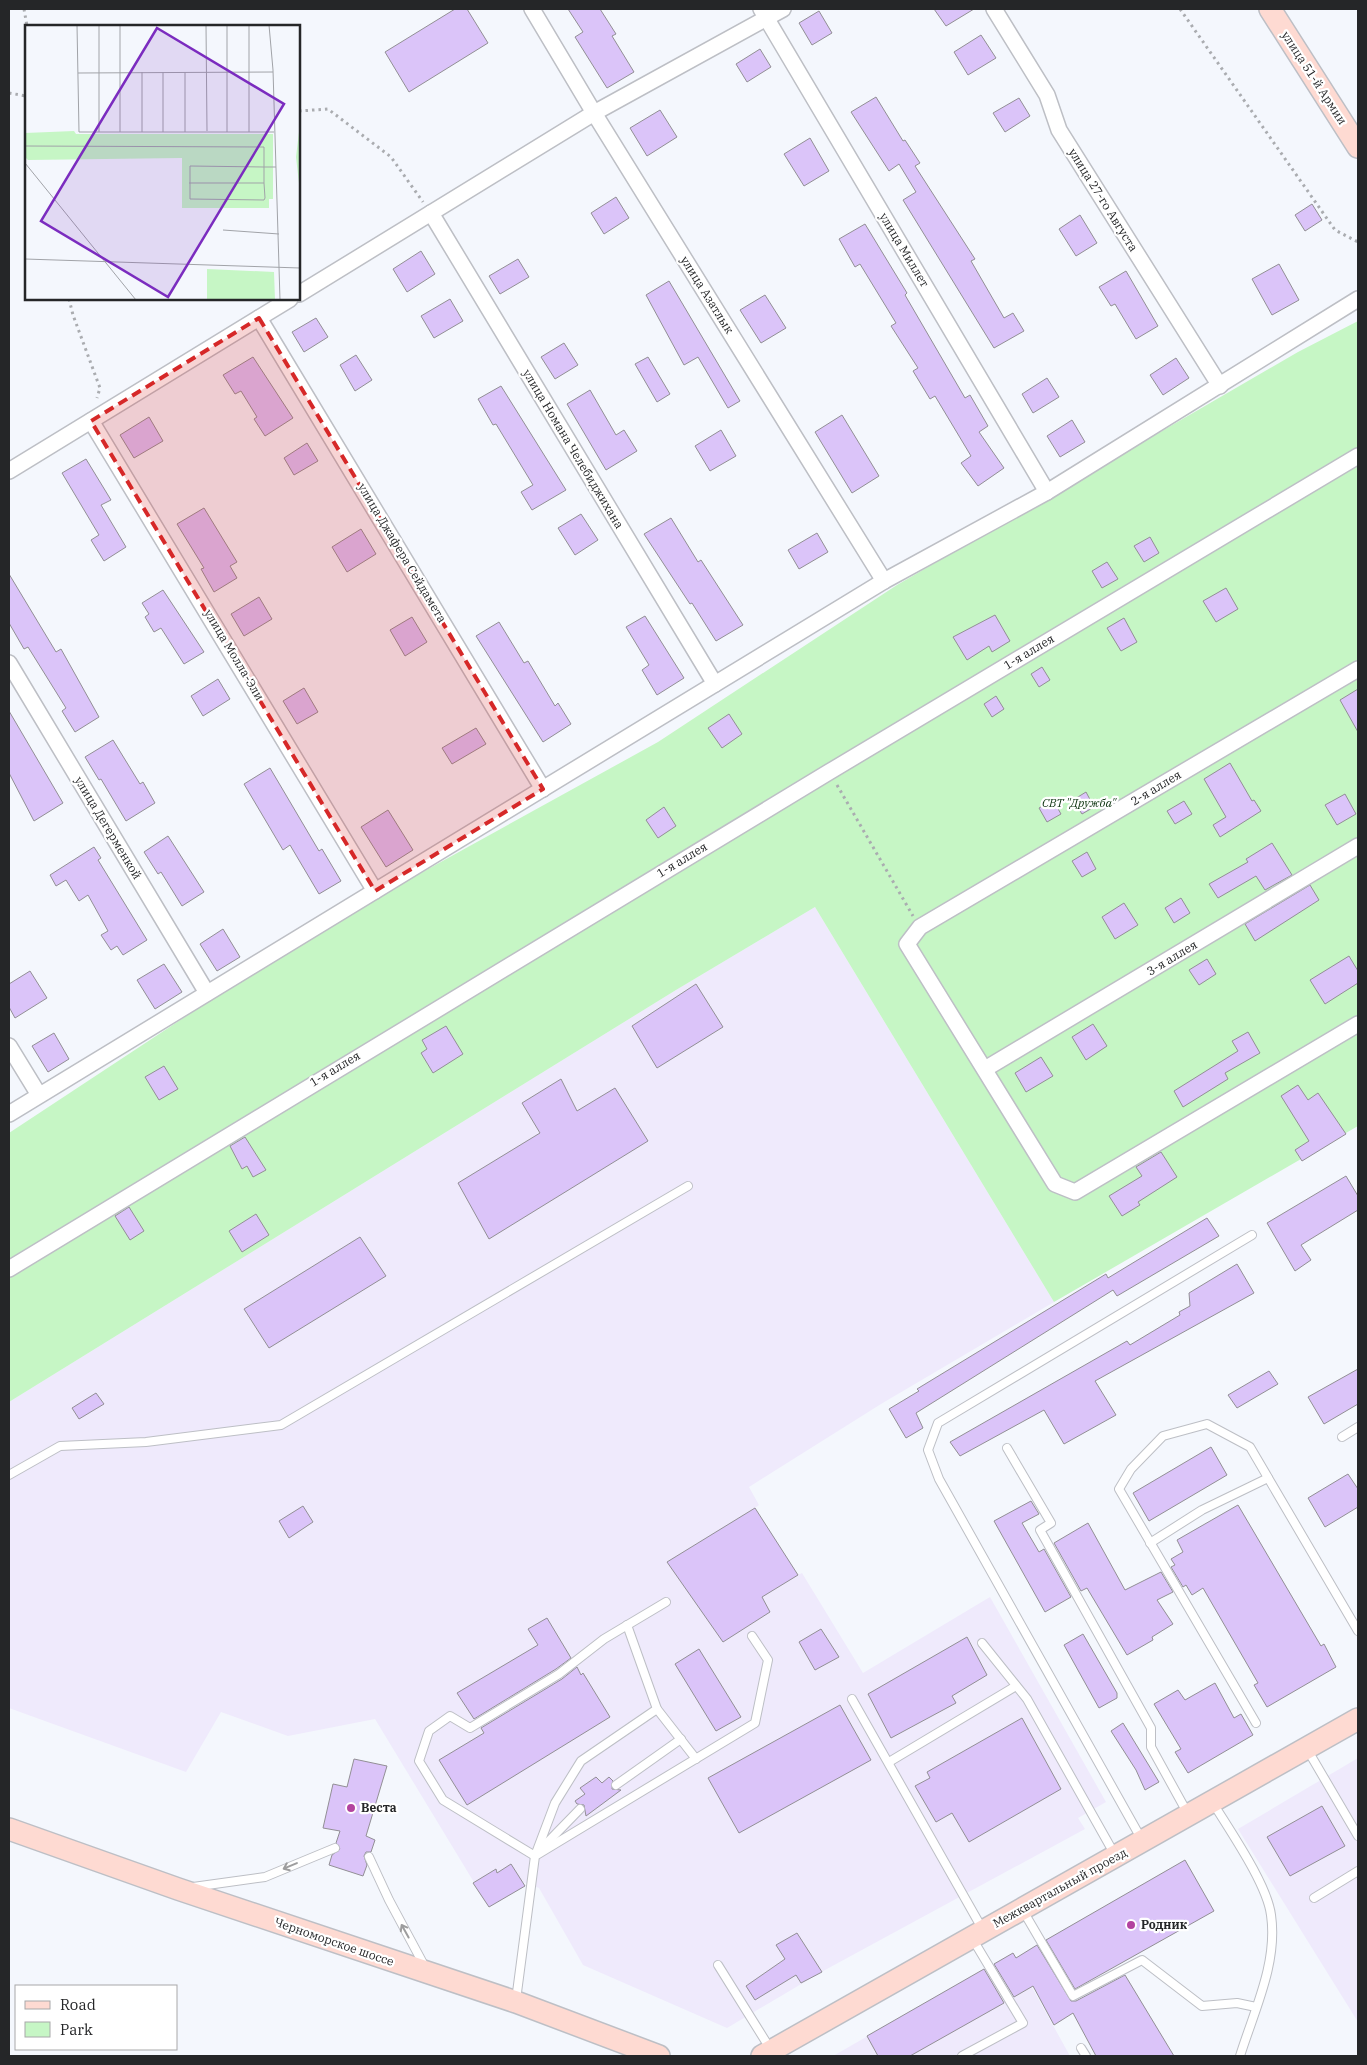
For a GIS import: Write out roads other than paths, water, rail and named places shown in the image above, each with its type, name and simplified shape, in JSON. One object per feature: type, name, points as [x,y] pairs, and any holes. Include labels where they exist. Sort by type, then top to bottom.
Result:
[{"type":"main road","name":"улица 51-й Армии","points":[[1270,9],[1358,147]]},
{"type":"main road","name":"Межквартальный проезд","points":[[766,2054],[1358,1719]]},
{"type":"main road","name":"Черноморское шоссе","points":[[9,1829],[178,1889],[516,2002],[659,2056]]},
{"type":"street","name":"улица Азатлык","points":[[532,9],[594,113],[884,581]]},
{"type":"street","points":[[300,293],[594,113],[764,14],[783,9]]},
{"type":"street","name":"улица 27-го Августа","points":[[994,9],[1047,95],[1059,130],[1220,386]]},
{"type":"street","name":"улица Миллет","points":[[764,14],[1047,492]]},
{"type":"street","name":"улица Номана Челебиджихана","points":[[431,213],[715,684]]},
{"type":"street","points":[[9,1114],[884,581],[1047,492],[1358,299]]},
{"type":"street","points":[[9,471],[288,300]]},
{"type":"street","name":"улица Джафера Сейдамета","points":[[259,318],[543,789]]},
{"type":"street","name":"улица Молла-Эли","points":[[91,420],[375,891]]},
{"type":"street","name":"1-я аллея","points":[[9,1269],[829,772],[1358,456]]},
{"type":"street","name":"улица Дегерменкой","points":[[9,663],[206,994]]},
{"type":"street","name":"2-я аллея","points":[[985,1069],[907,944],[920,927],[1358,669]]},
{"type":"street","name":"3-я аллея","points":[[985,1069],[1358,846]]},
{"type":"street","points":[[985,1069],[1055,1184],[1075,1192],[1358,1024]]},
{"type":"street","points":[[9,1046],[39,1095]]},
{"type":"lane","points":[[9,1475],[60,1446],[146,1442],[281,1425],[688,1186]]},
{"type":"lane","points":[[1143,1841],[939,1479],[928,1450],[938,1423],[1252,1235]]},
{"type":"lane","points":[[1256,1723],[1118,1489],[1131,1469],[1163,1436],[1207,1424],[1250,1447],[1358,1631]]},
{"type":"lane","points":[[1342,1437],[1358,1427]]},
{"type":"lane","points":[[1007,1448],[1051,1523],[1040,1530],[1151,1728],[1151,1747],[1189,1815]]},
{"type":"lane","points":[[1150,1543],[1202,1510],[1268,1478]]},
{"type":"lane","points":[[535,1856],[443,1800],[419,1761],[429,1730],[450,1716],[470,1728],[559,1674],[604,1640],[666,1602]]},
{"type":"lane","points":[[627,1625],[657,1709],[696,1759]]},
{"type":"lane","points":[[535,1856],[755,1723],[768,1660],[752,1636]]},
{"type":"lane","points":[[982,1644],[1027,1700],[1116,1856]]},
{"type":"lane","points":[[889,1762],[1016,1686]]},
{"type":"lane","points":[[852,1700],[889,1762],[1023,2023],[962,2056]]},
{"type":"lane","points":[[516,2002],[535,1856],[555,1803],[581,1761],[657,1709]]},
{"type":"lane","points":[[616,1785],[680,1739]]},
{"type":"lane","points":[[1306,1749],[1358,1836]]},
{"type":"lane","points":[[1212,1802],[1256,1875],[1271,1914],[1270,1961],[1240,2056]]},
{"type":"lane","points":[[535,1856],[580,1808]]},
{"type":"lane","points":[[178,1889],[265,1876],[335,1848]]},
{"type":"lane","points":[[369,1857],[389,1900],[428,1973]]},
{"type":"lane","points":[[1314,1898],[1358,1871]]},
{"type":"lane","points":[[1022,1909],[1073,1996],[1142,1960],[1202,2006],[1237,2003],[1256,2007]]},
{"type":"lane","points":[[718,1965],[766,2054]]},
{"type":"lane","points":[[1081,2048],[1086,2056]]},
{"type":"place","name":"Веста","points":[[351,1808]]},
{"type":"place","name":"Родник","points":[[1131,1925]]},
{"type":"park label","name":"СВТ \"Дружба\"","points":[[1079,803]]}]
